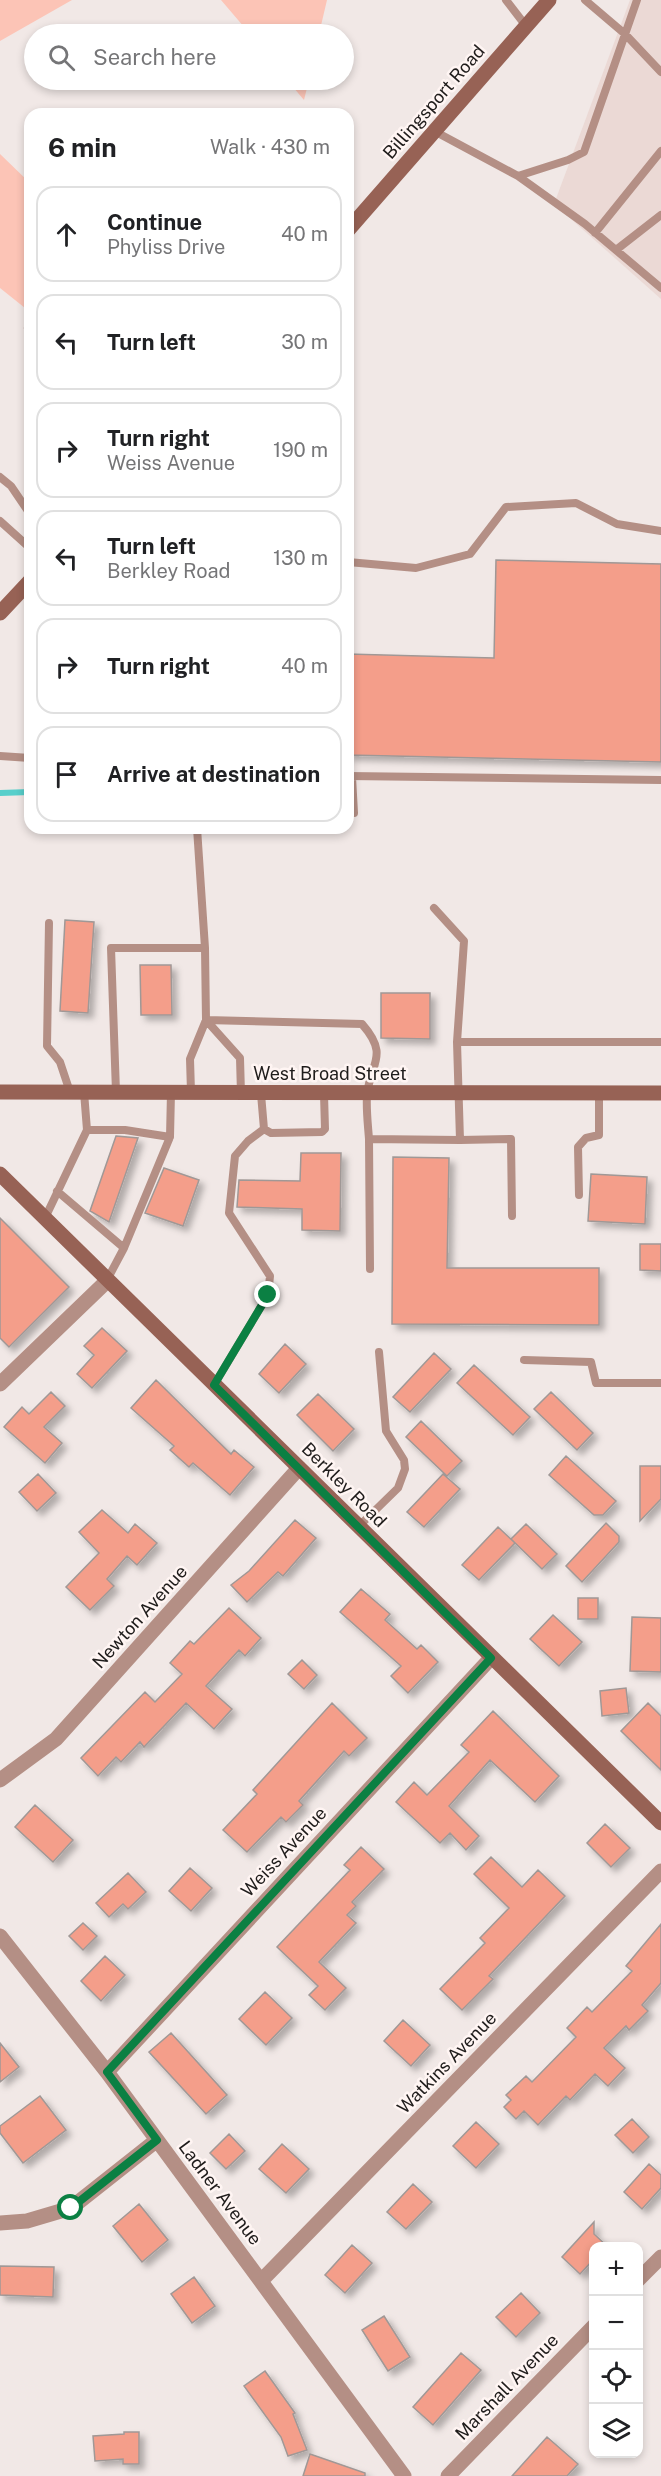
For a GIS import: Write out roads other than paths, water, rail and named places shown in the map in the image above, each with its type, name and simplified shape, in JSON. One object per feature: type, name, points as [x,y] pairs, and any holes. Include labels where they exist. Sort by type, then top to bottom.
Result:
[{"type":"main road","name":"Billingsport Road","points":[[354,223],[549,0]]},
{"type":"main road","points":[[0,613],[24,587]]},
{"type":"main road","name":"West Broad Street","points":[[0,1092],[661,1093]]},
{"type":"main road","name":"Berkley Road","points":[[0,1174],[106,1281],[661,1823]]},
{"type":"street","points":[[0,1384],[106,1281]]},
{"type":"street","name":"Newton Avenue","points":[[0,1780],[56,1739],[299,1468]]},
{"type":"street","name":"Weiss Avenue","points":[[107,2072],[491,1658]]},
{"type":"street","name":"Watkins Avenue","points":[[261,2282],[661,1871]]},
{"type":"street","name":"Ladner Avenue","points":[[0,1936],[107,2072],[404,2476]]},
{"type":"street","points":[[0,2223],[27,2221],[71,2208],[157,2140]]},
{"type":"street","points":[[643,2276],[661,2257]]},
{"type":"street","name":"Marshall Avenue","points":[[448,2476],[589,2331]]},
{"type":"lane","points":[[506,0],[526,26]]},
{"type":"lane","points":[[585,0],[625,34],[661,72]]},
{"type":"lane","points":[[518,176],[568,160],[584,152],[637,0]]},
{"type":"lane","points":[[436,132],[518,176],[595,233],[661,288]]},
{"type":"lane","points":[[595,233],[661,152]]},
{"type":"lane","points":[[616,250],[661,215]]},
{"type":"lane","points":[[0,477],[10,486],[24,506]]},
{"type":"lane","points":[[354,563],[416,568],[470,554],[506,507],[576,503],[617,524],[661,531]]},
{"type":"lane","points":[[0,521],[24,543]]},
{"type":"lane","points":[[0,756],[24,758]]},
{"type":"lane","points":[[354,777],[661,780]]},
{"type":"lane","points":[[191,1092],[190,1059],[206,1020],[205,948],[197,834]]},
{"type":"lane","points":[[434,908],[464,941],[457,1042],[460,1140]]},
{"type":"lane","points":[[45,1218],[87,1130],[77,1092],[60,1062],[47,1046],[49,923]]},
{"type":"lane","points":[[116,1092],[111,948],[205,948]]},
{"type":"lane","points":[[206,1020],[240,1058],[242,1094]]},
{"type":"lane","points":[[206,1020],[362,1024],[373,1037],[378,1059],[367,1094],[370,1269]]},
{"type":"lane","points":[[457,1042],[661,1042]]},
{"type":"lane","points":[[106,1281],[124,1248],[170,1137],[171,1092]]},
{"type":"lane","points":[[579,1195],[578,1146],[586,1138],[599,1135],[598,1093]]},
{"type":"lane","points":[[261,1094],[264,1130]]},
{"type":"lane","points":[[264,1130],[271,1133],[322,1132],[325,1129],[324,1094]]},
{"type":"lane","points":[[87,1130],[125,1130],[170,1137]]},
{"type":"lane","points":[[214,1385],[268,1295],[270,1276],[229,1213],[235,1156],[248,1141],[264,1130]]},
{"type":"lane","points":[[369,1139],[511,1139],[512,1216]]},
{"type":"lane","points":[[57,1191],[124,1248]]},
{"type":"lane","points":[[358,1527],[398,1488],[405,1468],[404,1460],[386,1431],[379,1352]]},
{"type":"lane","points":[[524,1360],[591,1362],[596,1383],[661,1383]]},
{"type":"waterway","points":[[0,793],[24,792]]}]
